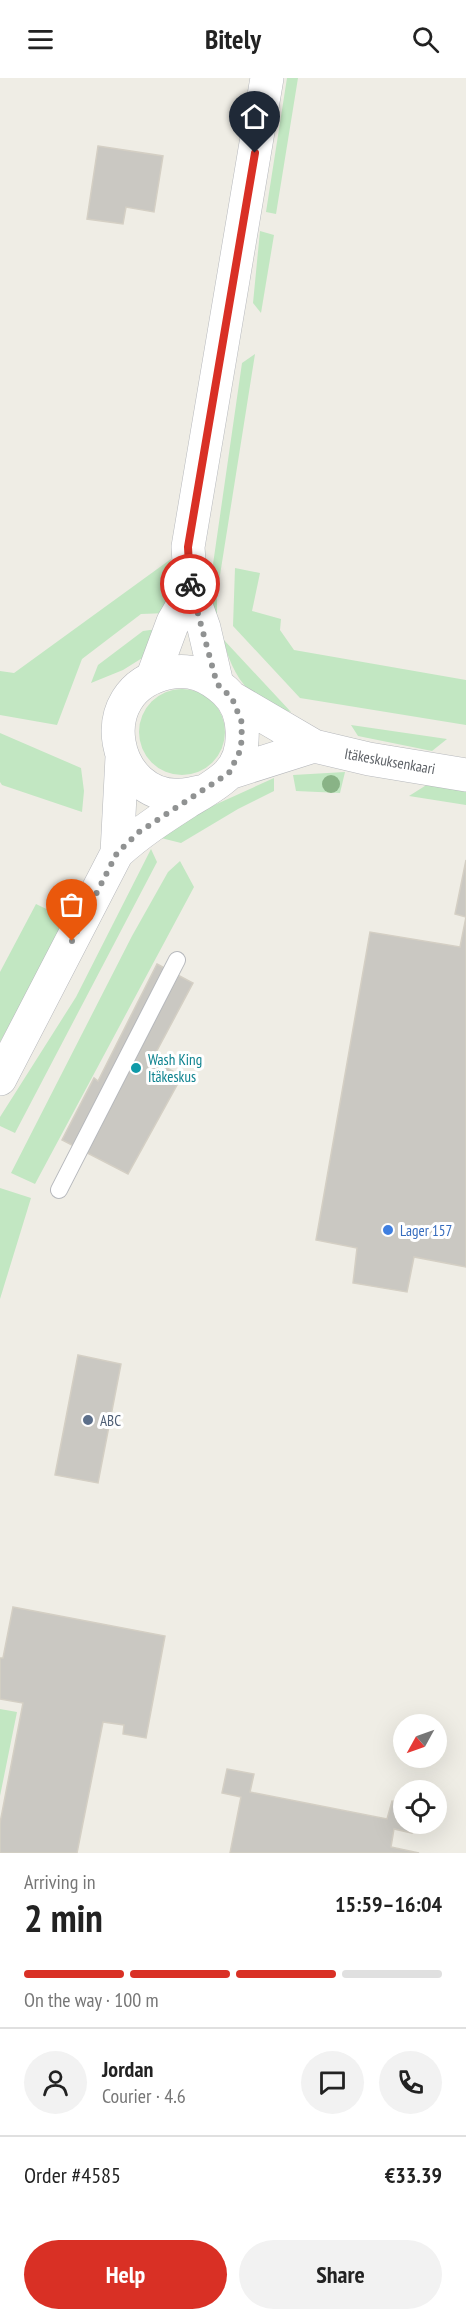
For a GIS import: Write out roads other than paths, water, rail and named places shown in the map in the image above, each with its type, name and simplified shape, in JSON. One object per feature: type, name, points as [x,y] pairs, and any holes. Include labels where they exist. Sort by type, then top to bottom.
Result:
[{"type":"street","points":[[0,1079],[117,853],[139,832],[217,782],[241,749],[242,723],[224,691],[190,591],[188,547],[267,78]]},
{"type":"street","points":[[153,676],[173,622],[190,591]]},
{"type":"street","points":[[117,853],[122,758],[118,739],[119,720],[126,702],[137,687],[153,676],[182,670],[211,678],[224,691]]},
{"type":"street","name":"Itäkeskuksenkaari","points":[[224,691],[314,746],[369,759],[466,775]]},
{"type":"street","points":[[122,758],[136,778],[157,791],[181,796],[314,746]]},
{"type":"lane","points":[[58,1190],[177,960]]},
{"type":"place","name":"Wash King Itäkeskus","points":[[136,1068]]},
{"type":"place","name":"Lager 157","points":[[388,1230]]},
{"type":"place","name":"ABC","points":[[88,1420]]}]
